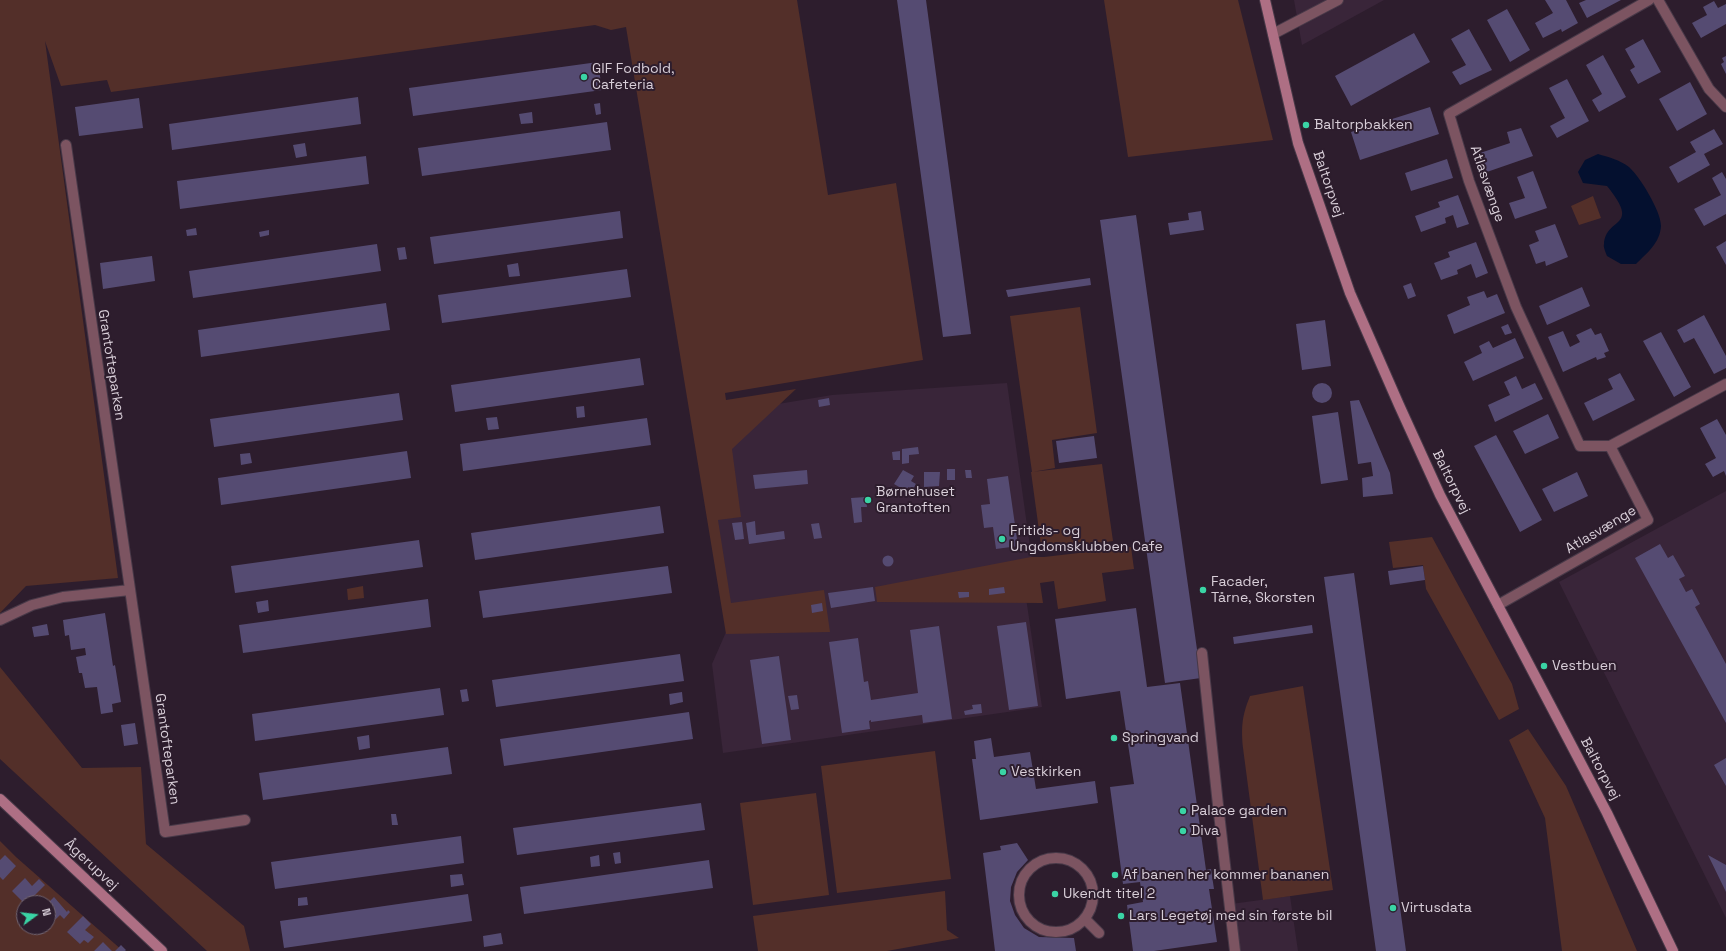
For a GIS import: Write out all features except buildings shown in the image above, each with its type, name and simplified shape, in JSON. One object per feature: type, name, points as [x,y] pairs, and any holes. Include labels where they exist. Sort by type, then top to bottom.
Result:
[{"type":"street","name":"Baltorpvej","points":[[1265,0],[1298,143],[1350,293],[1440,495],[1607,813],[1673,951]]},
{"type":"street","points":[[1273,34],[1338,0]]},
{"type":"street","name":"Atlasvænge","points":[[1649,0],[1449,114],[1469,181],[1516,307],[1580,446],[1610,446],[1726,384]]},
{"type":"street","points":[[1658,0],[1709,89],[1726,107]]},
{"type":"street","name":"Grantofteparken","points":[[66,145],[165,832],[245,820]]},
{"type":"street","name":"Atlasvænge","points":[[1498,605],[1648,520],[1610,446]]},
{"type":"street","points":[[0,620],[32,605],[63,597],[130,590]]},
{"type":"street","points":[[1202,653],[1235,951]]},
{"type":"street","name":"Ågerupvej","points":[[0,799],[162,951]]},
{"type":"street","points":[[1051,858],[1064,858],[1076,863],[1086,872],[1092,883],[1094,896],[1091,908],[1085,919],[1075,928],[1062,932],[1049,932],[1037,927],[1027,919],[1021,907],[1019,894],[1021,881],[1028,870],[1038,862],[1051,858]]},
{"type":"street","points":[[1085,919],[1099,933]]},
{"type":"shaded area","points":[[0,0],[797,0],[828,195],[896,183],[923,360],[725,393],[726,400],[796,389],[732,449],[741,517],[718,520],[731,603],[824,590],[830,632],[726,634],[626,27],[611,30],[595,25],[111,92],[107,80],[61,86],[45,41],[118,578],[26,586],[0,613]]},
{"type":"shaded area","points":[[1104,0],[1238,0],[1273,140],[1128,157]]},
{"type":"shaded area","points":[[1294,0],[1384,0],[1302,45]]},
{"type":"shaded area","points":[[1593,196],[1601,218],[1579,225],[1571,206]]},
{"type":"shaded area","points":[[1080,307],[1097,433],[1052,440],[1055,468],[1032,472],[1010,316]]},
{"type":"shaded area","name":"Børnehuset Grantoften","points":[[1007,383],[1035,582],[1024,584],[1042,707],[723,753],[712,664],[730,623],[700,417],[832,395]]},
{"type":"shaded area","points":[[1102,464],[1113,541],[1047,550],[1041,545],[1031,472]]},
{"type":"shaded area","points":[[1726,491],[1726,918],[1559,582]]},
{"type":"shaded area","points":[[1432,537],[1512,684],[1519,709],[1499,720],[1426,589],[1423,565],[1393,568],[1389,542]]},
{"type":"shaded area","points":[[1131,547],[1134,569],[1102,573],[1106,601],[1058,609],[1054,581],[1040,583],[1043,603],[877,602],[875,587],[1031,557],[1044,557]]},
{"type":"shaded area","points":[[363,586],[364,598],[348,600],[347,589]]},
{"type":"shaded area","points":[[0,667],[82,768],[141,767],[146,844],[244,926],[250,951],[207,951],[0,759]]},
{"type":"shaded area","points":[[1303,686],[1333,890],[1263,900],[1243,748],[1242,727],[1245,709],[1250,696]]},
{"type":"shaded area","points":[[1528,729],[1566,786],[1637,951],[1562,951],[1545,818],[1509,740]]},
{"type":"shaded area","points":[[935,751],[951,879],[837,893],[821,766]]},
{"type":"shaded area","points":[[816,793],[829,895],[753,905],[740,803]]},
{"type":"shaded area","points":[[0,841],[16,857],[123,951],[0,951]]},
{"type":"shaded area","points":[[945,891],[947,930],[959,938],[887,951],[758,951],[753,916]]},
{"type":"shaded area","points":[[1290,896],[1298,951],[1238,951],[1231,904]]},
{"type":"water","points":[[1598,154],[1618,161],[1629,167],[1644,186],[1658,212],[1661,226],[1656,243],[1636,264],[1621,264],[1607,256],[1604,245],[1606,235],[1619,221],[1622,216],[1622,209],[1607,186],[1583,183],[1578,172],[1585,160]]},
{"type":"place","name":"GIF Fodbold, Cafeteria","points":[[584,77]]},
{"type":"place","name":"Baltorpbakken","points":[[1306,125]]},
{"type":"place","name":"Børnehuset Grantoften","points":[[868,500]]},
{"type":"place","name":"Fritids- og Ungdomsklubben Cafe","points":[[1002,539]]},
{"type":"place","name":"Facader, Tårne, Skorsten","points":[[1203,590]]},
{"type":"place","name":"Vestbuen","points":[[1544,666]]},
{"type":"place","name":"Springvand","points":[[1114,738]]},
{"type":"place","name":"Vestkirken","points":[[1003,772]]},
{"type":"place","name":"Palace garden","points":[[1183,811]]},
{"type":"place","name":"Diva","points":[[1183,831]]},
{"type":"place","name":"Af banen her kommer bananen","points":[[1115,875]]},
{"type":"place","name":"Ukendt titel 2","points":[[1055,894]]},
{"type":"place","name":"Virtusdata","points":[[1393,908]]},
{"type":"place","name":"Lars Legetøj med sin første bil","points":[[1121,916]]}]
